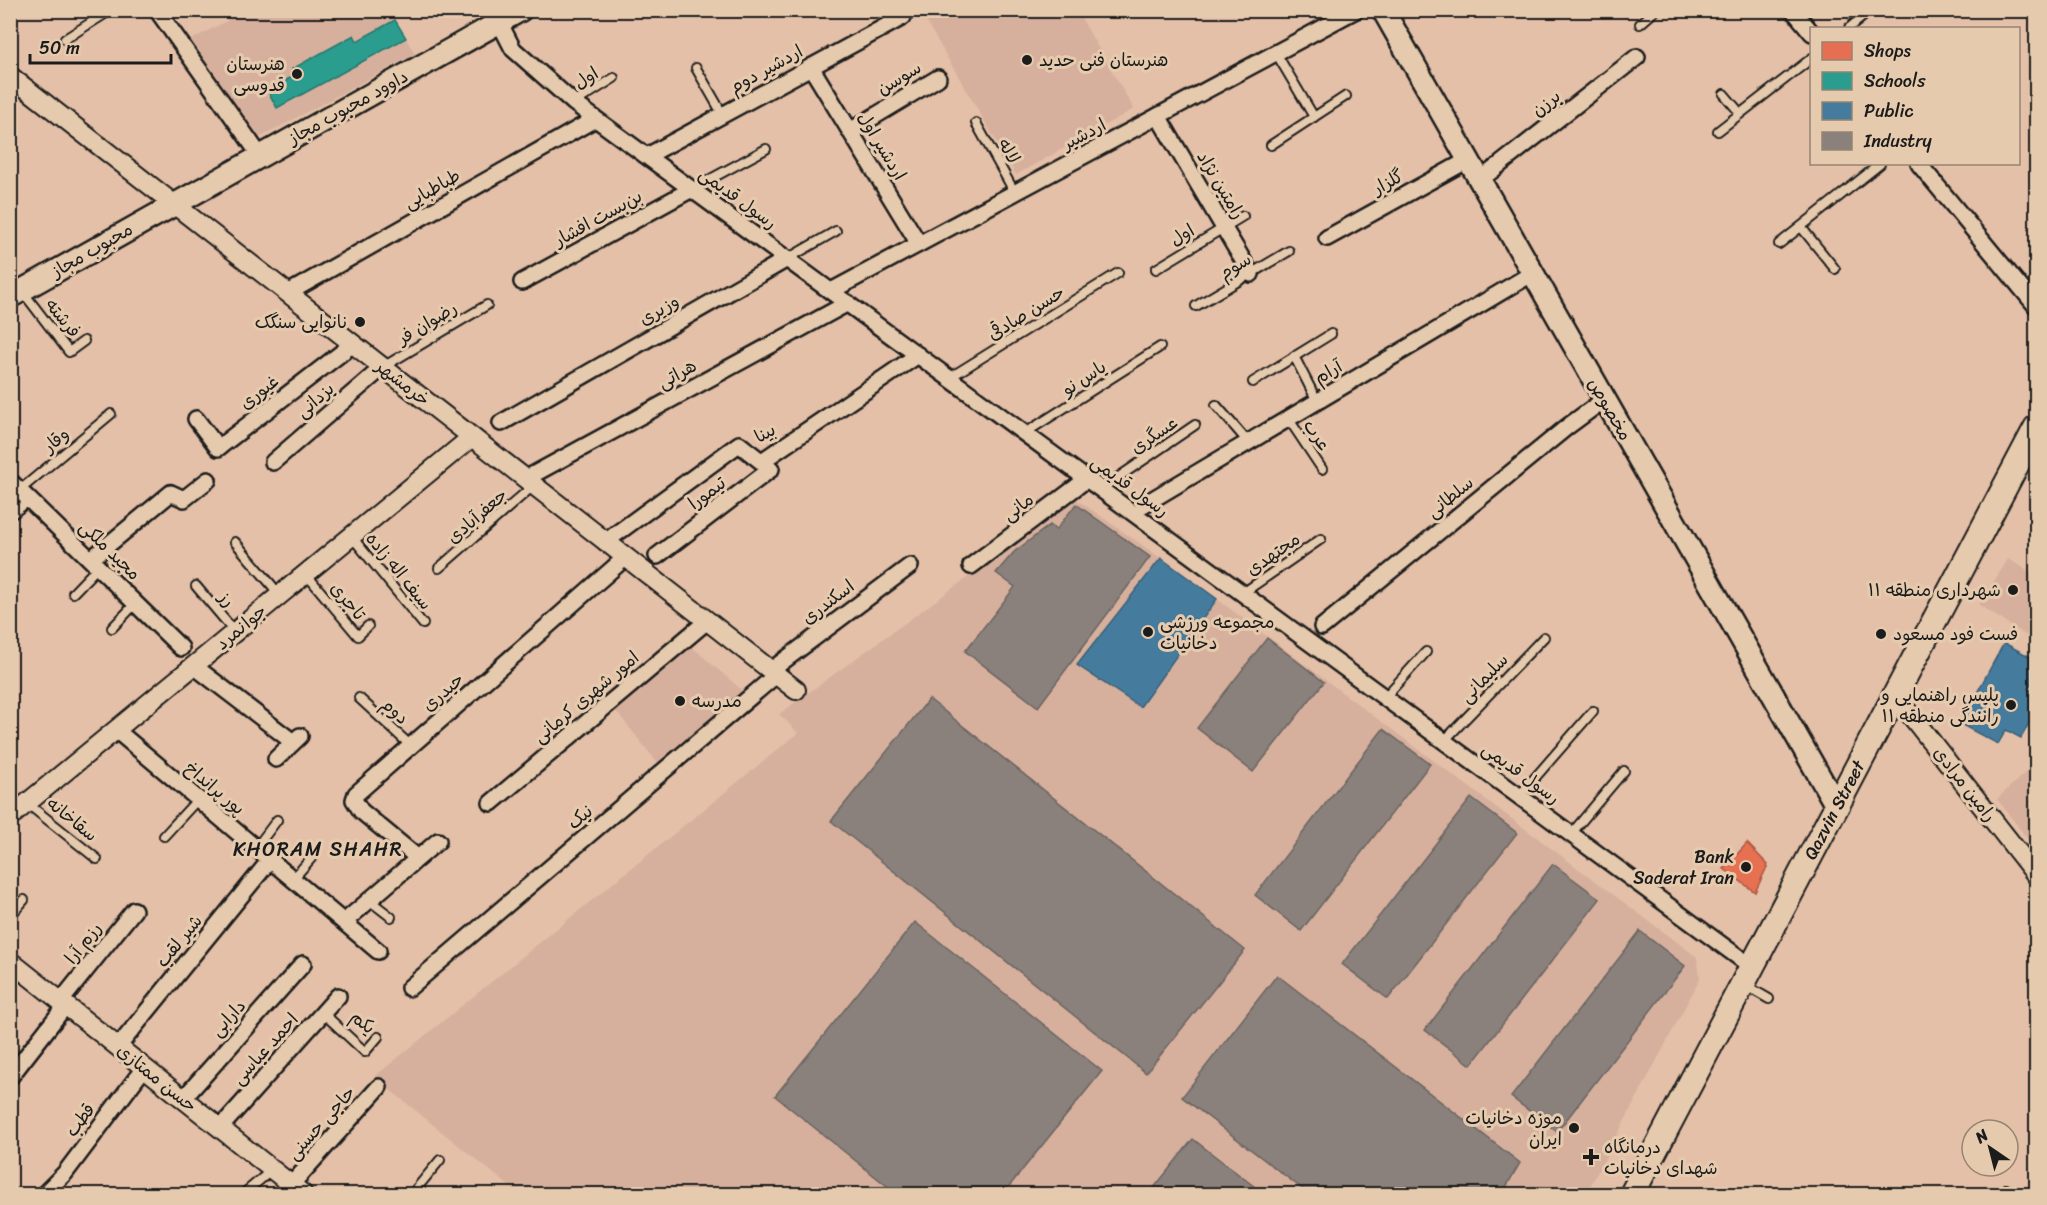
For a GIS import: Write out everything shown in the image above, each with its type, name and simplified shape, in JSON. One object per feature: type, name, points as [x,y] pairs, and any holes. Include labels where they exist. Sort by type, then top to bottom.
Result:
[{"type":"main road","name":"داوود محبوب مجاز","points":[[174,204],[261,157],[497,16],[521,10]]},
{"type":"main road","name":"مخصوص","points":[[1383,10],[1837,807]]},
{"type":"main road","name":"محبوب مجاز","points":[[16,294],[174,204]]},
{"type":"main road","name":"Qazvin Street","points":[[1639,1190],[1894,694],[2037,428]]},
{"type":"street","points":[[157,10],[261,157]]},
{"type":"street","name":"اردشیر","points":[[831,291],[1356,10]]},
{"type":"street","points":[[1793,10],[1810,31]]},
{"type":"street","name":"رسول قدیمی","points":[[497,16],[513,50],[574,103],[1571,834],[1748,975]]},
{"type":"street","name":"اردشیر دوم","points":[[647,156],[903,17]]},
{"type":"street","name":"برزن","points":[[1480,180],[1637,57]]},
{"type":"street","name":"اردشیر اول","points":[[811,67],[919,244]]},
{"type":"street","name":"سوسن","points":[[850,130],[938,78]]},
{"type":"street","name":"خرمشهر","points":[[12,79],[796,690]]},
{"type":"street","name":"رامتین نژاد","points":[[1158,116],[1251,274]]},
{"type":"street","name":"طباطبایی","points":[[288,293],[596,118]]},
{"type":"street","name":"گلزار","points":[[1327,238],[1468,160]]},
{"type":"street","points":[[1920,165],[2037,306]]},
{"type":"street","name":"بن‌بست افشار","points":[[522,282],[692,189]]},
{"type":"street","name":"وزیری","points":[[501,423],[787,259]]},
{"type":"street","name":"آرام","points":[[1143,505],[1533,273]]},
{"type":"street","name":"هراتی","points":[[530,482],[848,303]]},
{"type":"street","name":"غیوری","points":[[196,419],[218,448],[353,344]]},
{"type":"street","name":"بینا","points":[[605,542],[739,444],[762,461],[918,355]]},
{"type":"street","name":"یزدانی","points":[[273,462],[382,367]]},
{"type":"street","name":"سلطانی","points":[[1322,627],[1558,434],[1605,399]]},
{"type":"street","name":"جوانمرد","points":[[10,817],[472,437]]},
{"type":"street","name":"تیمورا","points":[[657,556],[771,469],[762,461]]},
{"type":"street","name":"مانی","points":[[971,566],[1088,479]]},
{"type":"street","points":[[94,563],[171,494],[184,500],[208,480]]},
{"type":"street","name":"مجید ملکی","points":[[20,490],[182,648]]},
{"type":"street","name":"حیدری","points":[[418,858],[361,811],[354,800],[360,789],[626,557]]},
{"type":"street","name":"اسکندری","points":[[773,673],[910,566]]},
{"type":"street","name":"امور شهری کرمانی","points":[[491,803],[706,621]]},
{"type":"street","points":[[194,666],[297,739],[276,759]]},
{"type":"street","name":"نیک","points":[[409,988],[773,673]]},
{"type":"street","name":"رامین مرادی","points":[[1894,694],[2037,875]]},
{"type":"street","name":"پور پرانداخ","points":[[116,730],[378,951]]},
{"type":"street","points":[[344,922],[438,841]]},
{"type":"street","name":"شیر لقب","points":[[118,1047],[270,860]]},
{"type":"street","name":"رزم آرا","points":[[10,1077],[134,910]]},
{"type":"street","name":"حسن ممتازی","points":[[10,961],[297,1190]]},
{"type":"street","name":"دارابی","points":[[183,1099],[303,964]]},
{"type":"street","name":"احمد عباسی","points":[[220,1128],[338,996]]},
{"type":"street","name":"قطب","points":[[44,1194],[65,1173],[144,1068]]},
{"type":"street","name":"حاجی حسنی","points":[[297,1190],[379,1087]]},
{"type":"lane","points":[[65,39],[111,10]]},
{"type":"lane","points":[[1640,24],[1656,10]]},
{"type":"lane","points":[[1850,27],[1871,10]]},
{"type":"lane","points":[[1276,53],[1314,117]]},
{"type":"lane","points":[[1718,130],[1810,60]]},
{"type":"lane","points":[[696,68],[723,115]]},
{"type":"lane","name":"اول","points":[[574,103],[614,78]]},
{"type":"lane","points":[[1724,94],[1740,113]]},
{"type":"lane","points":[[1271,145],[1346,96]]},
{"type":"lane","name":"لاله","points":[[976,123],[1015,193]]},
{"type":"lane","points":[[692,189],[766,149]]},
{"type":"lane","points":[[1779,244],[1879,165]]},
{"type":"lane","points":[[1224,228],[1243,216]]},
{"type":"lane","name":"اول","points":[[1156,268],[1224,228]]},
{"type":"lane","points":[[1801,228],[1835,269]]},
{"type":"lane","name":"وزیری","points":[[787,259],[836,231]]},
{"type":"lane","name":"سوم","points":[[1196,306],[1289,251]]},
{"type":"lane","name":"حسن صادقی","points":[[950,378],[1118,273]]},
{"type":"lane","name":"فرشته","points":[[16,294],[69,352],[84,341]]},
{"type":"lane","name":"رضوان فر","points":[[382,367],[487,305]]},
{"type":"lane","points":[[1252,382],[1331,334]]},
{"type":"lane","name":"یاس نو","points":[[1025,433],[1160,347]]},
{"type":"lane","points":[[1294,356],[1317,401]]},
{"type":"lane","points":[[1216,405],[1248,442]]},
{"type":"lane","name":"وقار","points":[[10,516],[20,490],[111,414]]},
{"type":"lane","name":"عرب","points":[[1288,418],[1322,469]]},
{"type":"lane","name":"عسگری","points":[[1101,489],[1195,425]]},
{"type":"lane","name":"جعفرآبادی","points":[[440,568],[530,482]]},
{"type":"lane","name":"سیف اله زاده","points":[[351,536],[423,624]]},
{"type":"lane","name":"مجتهدی","points":[[1243,593],[1321,539]]},
{"type":"lane","points":[[235,542],[280,594]]},
{"type":"lane","points":[[73,593],[94,563]]},
{"type":"lane","name":"تاجری","points":[[306,574],[358,636],[368,626]]},
{"type":"lane","name":"رز","points":[[196,586],[235,632]]},
{"type":"lane","points":[[112,628],[136,603]]},
{"type":"lane","name":"سلیمانی","points":[[1444,741],[1544,637]]},
{"type":"lane","points":[[1385,697],[1426,652]]},
{"type":"lane","name":"دوم","points":[[359,698],[411,746]]},
{"type":"lane","points":[[1519,796],[1593,711]]},
{"type":"lane","points":[[1571,834],[1624,771]]},
{"type":"lane","points":[[164,836],[198,799]]},
{"type":"lane","name":"سقاخانه","points":[[27,803],[97,859]]},
{"type":"lane","points":[[256,848],[277,820]]},
{"type":"lane","points":[[293,879],[314,855]]},
{"type":"lane","points":[[10,916],[24,900]]},
{"type":"lane","points":[[369,900],[391,917]]},
{"type":"lane","points":[[1748,975],[1770,999]]},
{"type":"lane","name":"یکم","points":[[323,1013],[365,1052],[378,1037]]},
{"type":"lane","points":[[412,1194],[440,1160]]},
{"type":"lane","points":[[243,1194],[272,1170]]},
{"type":"shaded area","name":"هنرستان قدوسی","points":[[245,11],[390,11],[415,54],[259,138],[191,40]]},
{"type":"shaded area","name":"هنرستان فنی حدید","points":[[920,11],[1077,11],[1134,109],[1016,175]]},
{"type":"shaded area","points":[[1076,499],[1161,558],[1078,665],[1140,707],[1217,599],[1697,957],[1700,979],[1586,1194],[519,1194],[374,1077],[798,733],[779,714]]},
{"type":"shaded area","name":"شهرداری منطقه ۱۱","points":[[2008,559],[2036,575],[2036,642],[1979,605]]},
{"type":"shaded area","name":"مدرسه","points":[[692,647],[743,691],[660,766],[616,711]]},
{"type":"shaded area","points":[[2036,762],[2036,850],[1997,799]]},
{"type":"building: Shops","name":"Bank Saderat Iran","points":[[1747,843],[1768,865],[1755,892],[1724,869]]},
{"type":"building: Schools","points":[[395,20],[406,38],[277,108],[267,90],[296,75],[292,69],[354,35],[357,41]]},
{"type":"building: Public","name":"مجموعه ورزشی دخانیات","points":[[1161,558],[1217,599],[1140,707],[1077,665]]},
{"type":"building: Public","points":[[2004,643],[2036,660],[2036,674],[2028,689],[2036,693],[2036,710],[2021,738],[2006,730],[1998,744],[1960,724]]},
{"type":"building: Industry","points":[[1076,504],[1150,557],[1038,707],[965,651],[1015,587],[996,573],[1014,552],[1050,525],[1056,530]]},
{"type":"building: Industry","points":[[1267,638],[1324,682],[1253,772],[1197,728]]},
{"type":"building: Industry","points":[[929,699],[1245,950],[1146,1073],[831,821]]},
{"type":"building: Industry","points":[[1383,729],[1430,764],[1301,931],[1255,895]]},
{"type":"building: Industry","points":[[1471,798],[1517,833],[1388,999],[1342,964]]},
{"type":"building: Industry","points":[[1553,864],[1600,899],[1471,1065],[1425,1030]]},
{"type":"building: Industry","points":[[915,922],[1102,1071],[1003,1194],[897,1194],[775,1096]]},
{"type":"building: Industry","points":[[1640,931],[1685,966],[1557,1132],[1511,1097]]},
{"type":"building: Industry","points":[[1277,975],[1520,1163],[1502,1194],[1309,1194],[1182,1097]]},
{"type":"building: Industry","points":[[1193,1139],[1264,1194],[1149,1194]]},
{"type":"place","name":"هنرستان فنی حدید","points":[[1027,60]]},
{"type":"place","name":"هنرستان قدوسی","points":[[297,74]]},
{"type":"place","name":"نانوایی سنگک","points":[[360,322]]},
{"type":"place","name":"شهرداری منطقه ۱۱","points":[[2013,590]]},
{"type":"place","name":"مجموعه ورزشی دخانیات","points":[[1148,632]]},
{"type":"place","name":"فست فود مسعود","points":[[1881,634]]},
{"type":"place","name":"مدرسه","points":[[680,701]]},
{"type":"place","name":"پلیس راهنمایی و رانندگی منطقه ۱۱","points":[[2011,705]]},
{"type":"place","name":"Bank Saderat Iran","points":[[1746,867]]},
{"type":"place","name":"موزه دخانیات ایران","points":[[1574,1128]]},
{"type":"place","name":"درمانگاه شهدای دخانیات","points":[[1591,1157]]},
{"type":"district","name":"KHORAM SHAHR","points":[[318,849]]}]
